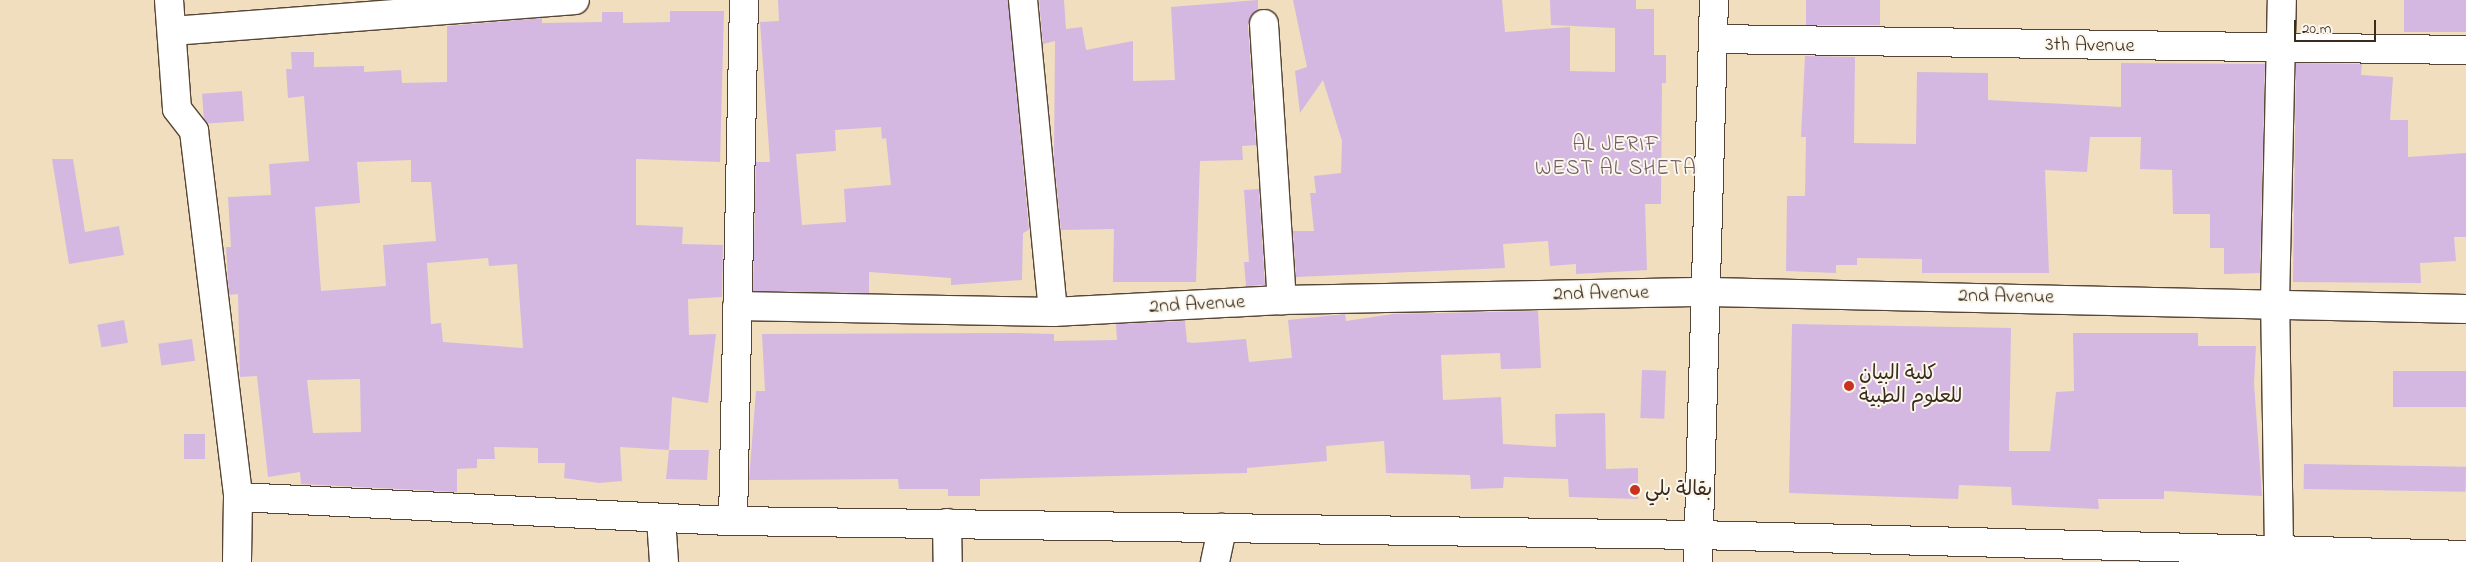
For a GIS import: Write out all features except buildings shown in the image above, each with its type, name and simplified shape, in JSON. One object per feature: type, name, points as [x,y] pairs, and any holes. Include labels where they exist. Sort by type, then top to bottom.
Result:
[{"type":"street","points":[[169,0],[173,32],[177,109],[194,131],[238,497],[237,562]]},
{"type":"street","points":[[173,32],[575,0]]},
{"type":"street","points":[[734,521],[744,0]]},
{"type":"street","points":[[1024,0],[1053,312]]},
{"type":"street","points":[[1698,562],[1708,292],[1714,0]]},
{"type":"street","points":[[2279,550],[2275,302],[2282,0]]},
{"type":"street","points":[[1264,24],[1282,300]]},
{"type":"street","name":"3th Avenue","points":[[1713,40],[2466,50]]},
{"type":"street","name":"2nd Avenue","points":[[737,306],[1053,312],[1282,300],[1708,292],[2275,302],[2466,309]]},
{"type":"street","points":[[238,497],[661,519],[734,521],[1698,535],[2466,555]]},
{"type":"street","points":[[661,519],[664,562]]},
{"type":"street","points":[[946,523],[948,562]]},
{"type":"street","points":[[1215,562],[1222,528]]},
{"type":"place","name":"كلية البيان للعلوم الطبية","points":[[1849,386]]},
{"type":"place","name":"بقالة بلي","points":[[1635,490]]},
{"type":"district","name":"AL JERIF WEST AL SHETA","points":[[1616,157]]}]
